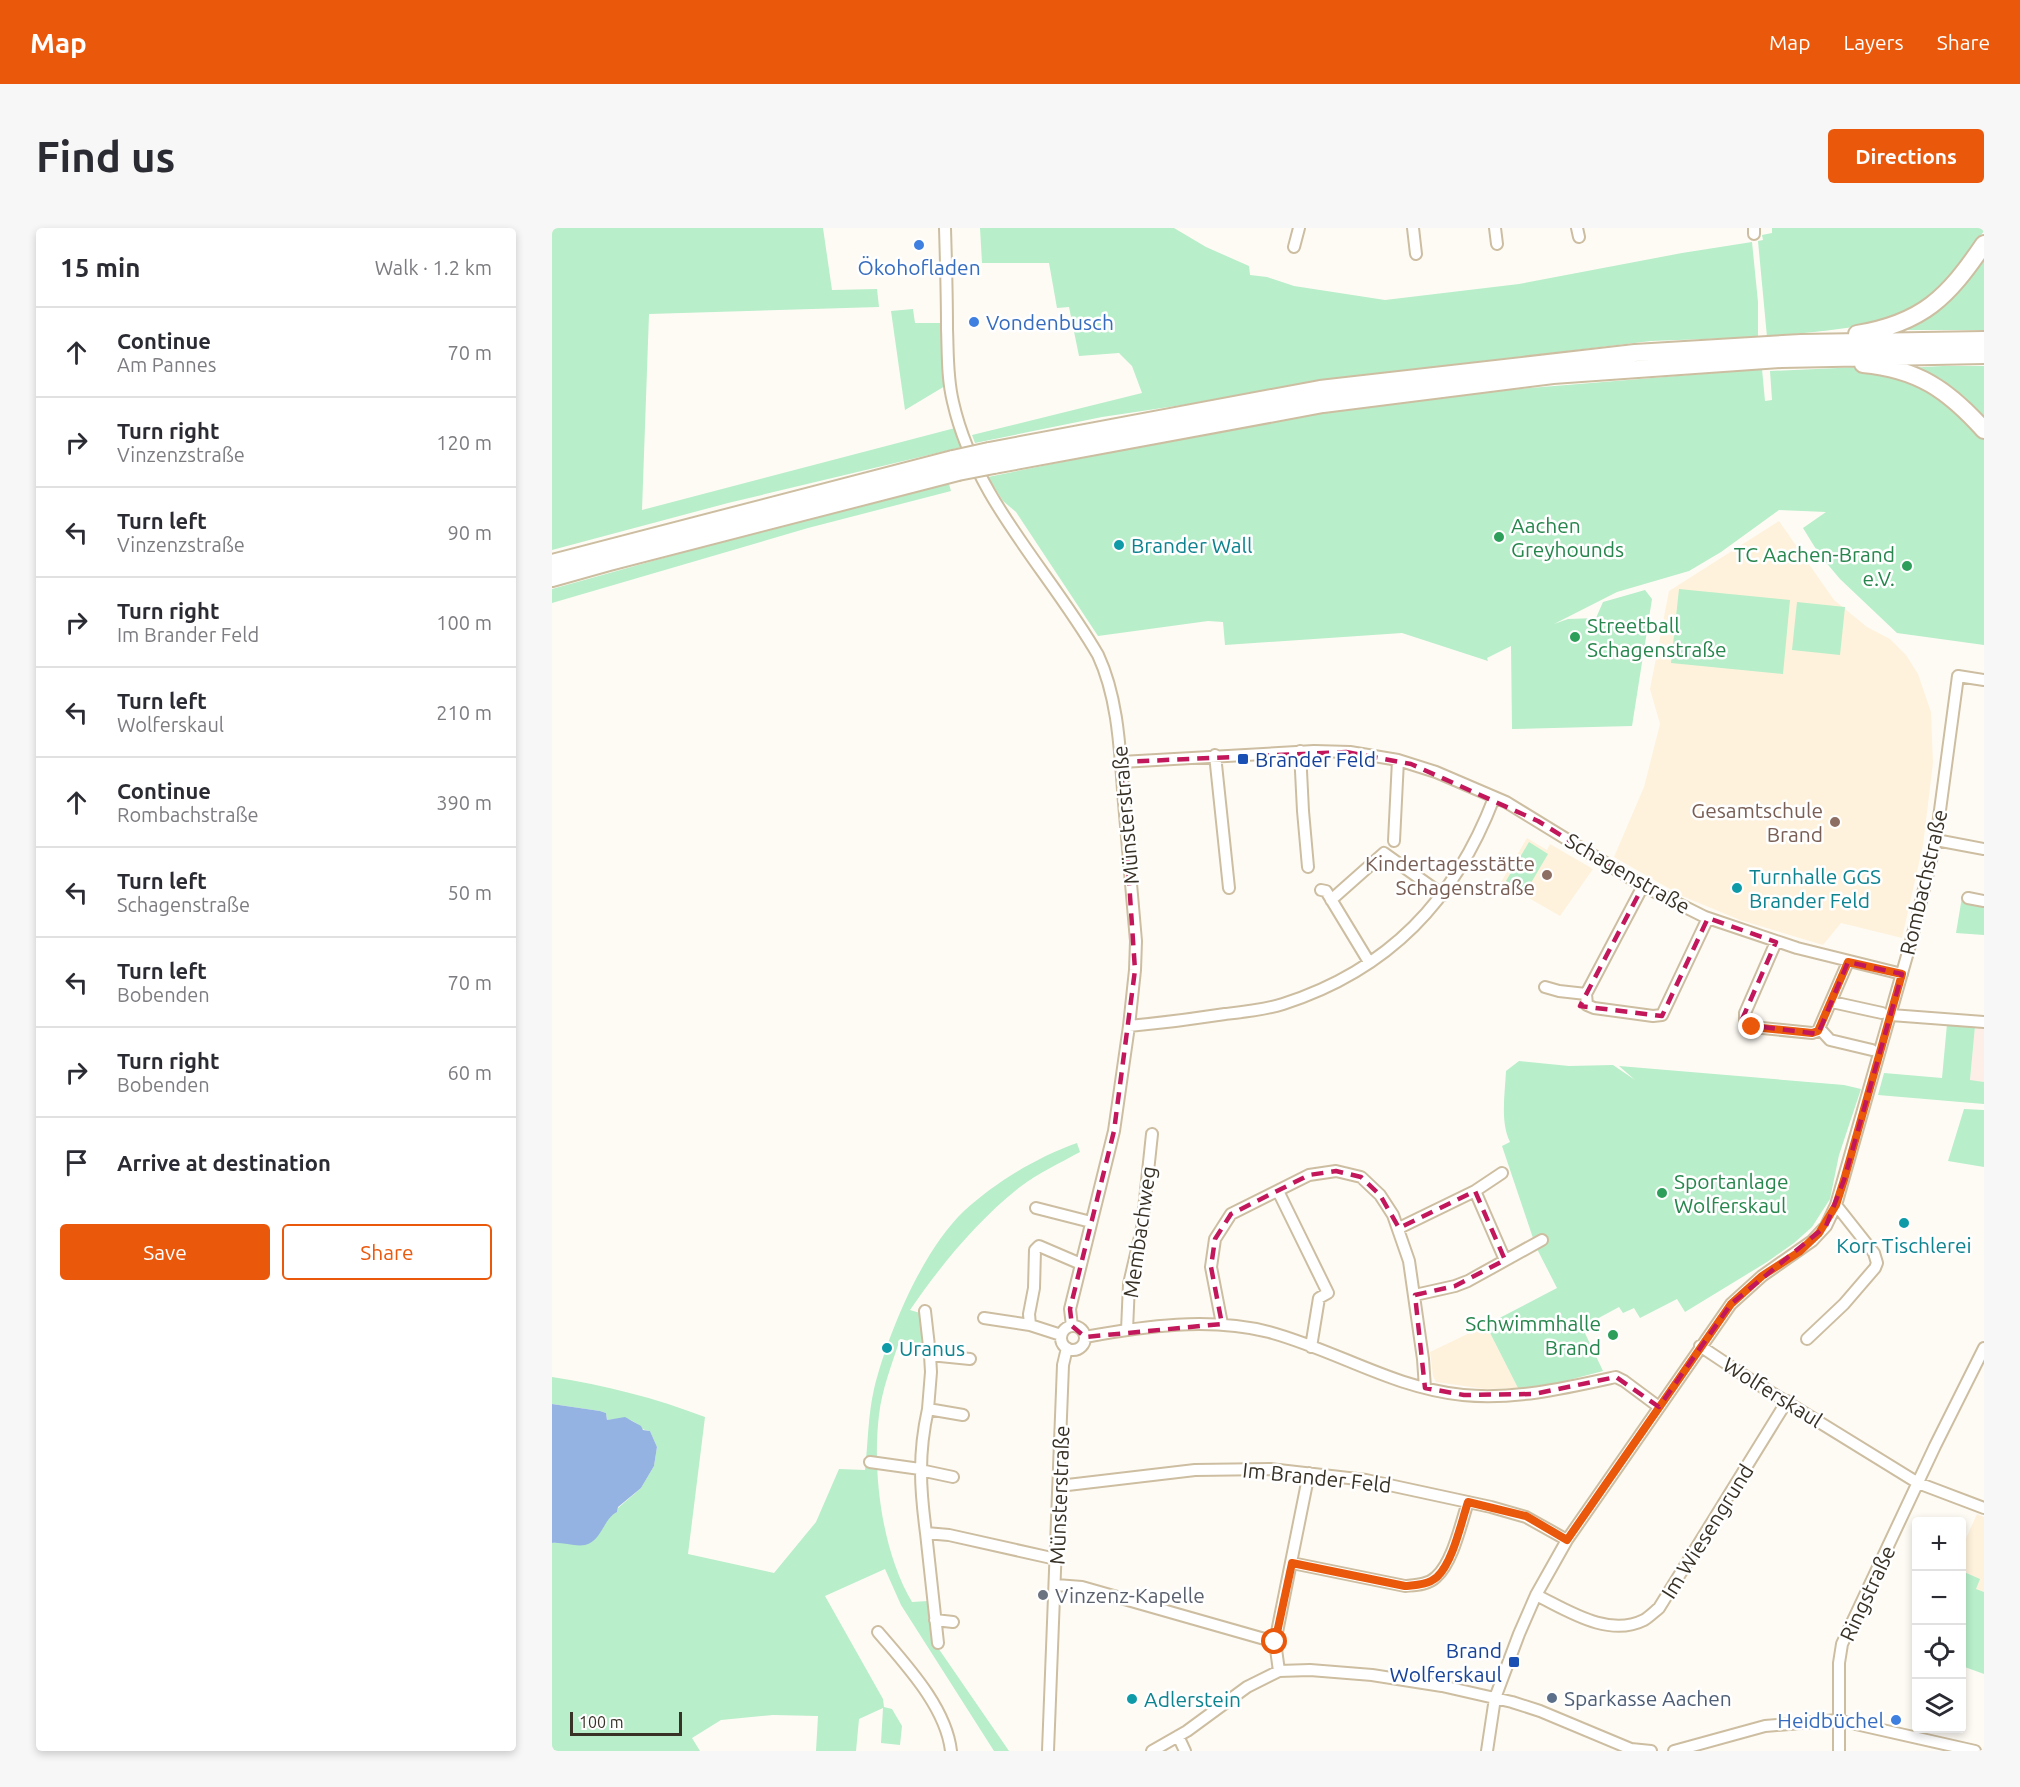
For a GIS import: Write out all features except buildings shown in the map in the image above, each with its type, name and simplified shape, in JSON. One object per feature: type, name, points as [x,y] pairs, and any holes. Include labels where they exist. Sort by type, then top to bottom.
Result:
[{"type":"highway","points":[[1803,350],[1813,337],[1847,336],[1875,331],[1918,314],[1955,285],[1984,244]]},
{"type":"highway","points":[[552,563],[991,458],[1323,404],[1748,353],[1984,340]]},
{"type":"highway","points":[[1803,350],[1984,355]]},
{"type":"highway","points":[[1803,350],[1910,373],[1952,397],[1984,430]]},
{"type":"highway","points":[[552,578],[955,466]]},
{"type":"street","name":"Münsterstraße","points":[[945,228],[948,368],[953,402],[966,446],[980,478],[1001,513],[1098,655],[1105,670],[1115,714],[1121,762],[1136,941],[1135,970],[1114,1131],[1070,1309],[1072,1326]]},
{"type":"street","points":[[1294,247],[1299,228]]},
{"type":"street","points":[[1413,228],[1416,254]]},
{"type":"street","points":[[1495,228],[1497,244]]},
{"type":"street","name":"Rombachstraße","points":[[1700,1346],[1731,1304],[1745,1290],[1812,1241],[1826,1226],[1836,1205],[1886,1014],[1902,974],[1936,840],[1958,676],[1984,680]]},
{"type":"street","points":[[1300,751],[1308,867]]},
{"type":"street","name":"Schagenstraße","points":[[1121,762],[1300,751],[1346,752],[1398,760],[1436,772],[1538,820],[1643,886],[1708,918],[1776,942],[1902,974]]},
{"type":"street","points":[[1215,755],[1229,888]]},
{"type":"street","points":[[1394,841],[1398,760]]},
{"type":"street","points":[[1129,1026],[1277,1006],[1320,990],[1369,963],[1407,933],[1443,895],[1465,863],[1494,798]]},
{"type":"street","points":[[1936,840],[1984,849]]},
{"type":"street","points":[[1331,900],[1384,853],[1443,895]]},
{"type":"street","points":[[1643,886],[1586,994],[1587,1005],[1594,1008],[1653,1016],[1662,1015],[1708,918]]},
{"type":"street","points":[[1321,890],[1326,891],[1369,963]]},
{"type":"street","points":[[1968,898],[1984,901]]},
{"type":"street","points":[[1776,942],[1745,1013],[1746,1022],[1756,1028],[1815,1033],[1820,1029],[1848,962]]},
{"type":"street","points":[[1545,987],[1586,994]]},
{"type":"street","points":[[1832,1002],[1886,1014],[1984,1022]]},
{"type":"street","points":[[1820,1029],[1830,1040],[1872,1050]]},
{"type":"street","name":"Membachweg","points":[[1127,1330],[1129,1284],[1142,1228],[1152,1134]]},
{"type":"street","points":[[1222,1324],[1211,1267],[1215,1239],[1231,1214],[1309,1175],[1336,1171],[1361,1177],[1380,1195],[1399,1228],[1409,1261],[1415,1295],[1425,1388]]},
{"type":"street","points":[[1399,1228],[1475,1191],[1502,1173]]},
{"type":"street","points":[[1278,1191],[1328,1293],[1319,1298],[1311,1347]]},
{"type":"street","points":[[1475,1191],[1505,1260]]},
{"type":"street","points":[[1807,1339],[1844,1304],[1877,1263],[1874,1253],[1836,1205]]},
{"type":"street","points":[[1036,1208],[1091,1222]]},
{"type":"street","points":[[1415,1295],[1455,1286],[1542,1240]]},
{"type":"street","points":[[1030,1325],[1035,1250],[1039,1246],[1081,1264]]},
{"type":"street","points":[[925,1311],[931,1372],[928,1409],[921,1444],[920,1470],[938,1643]]},
{"type":"street","points":[[984,1318],[1030,1325],[1061,1335]]},
{"type":"street","points":[[1085,1337],[1178,1325],[1222,1324],[1269,1332],[1377,1374],[1425,1388],[1464,1395],[1534,1395],[1616,1377],[1659,1407]]},
{"type":"street","points":[[1072,1326],[1082,1330],[1085,1337],[1080,1347],[1073,1350],[1063,1345],[1061,1335],[1065,1329],[1072,1326]]},
{"type":"street","name":"Wolferskaul","points":[[1486,1751],[1495,1698],[1536,1595],[1567,1540],[1700,1346],[1918,1483],[1984,1508]]},
{"type":"street","name":"Ringstraße","points":[[1839,1751],[1839,1663],[1842,1644],[1918,1483],[1979,1370],[1984,1347]]},
{"type":"street","name":"Münsterstraße","points":[[1048,1751],[1063,1365],[1067,1348]]},
{"type":"street","points":[[930,1355],[970,1359]]},
{"type":"street","name":"Im Wiesengrund","points":[[1536,1595],[1581,1617],[1606,1625],[1627,1625],[1644,1620],[1659,1608],[1787,1401]]},
{"type":"street","points":[[928,1409],[963,1415]]},
{"type":"street","points":[[870,1462],[953,1477]]},
{"type":"street","name":"Im Brander Feld","points":[[1059,1486],[1195,1470],[1270,1469],[1309,1473],[1366,1480],[1526,1516],[1567,1540]]},
{"type":"street","points":[[1279,1671],[1275,1642],[1309,1473]]},
{"type":"street","points":[[1292,1563],[1405,1586],[1423,1584],[1436,1577],[1448,1559],[1468,1502]]},
{"type":"street","points":[[926,1533],[941,1533],[1056,1559]]},
{"type":"street","points":[[1056,1585],[1082,1587],[1275,1642]]},
{"type":"street","points":[[935,1620],[953,1622]]},
{"type":"street","points":[[878,1632],[906,1666],[943,1718],[951,1751]]},
{"type":"street","points":[[1152,1751],[1178,1736],[1247,1687],[1279,1671],[1310,1670],[1443,1686],[1495,1698],[1540,1711],[1631,1749],[1651,1751]]},
{"type":"street","points":[[1674,1751],[1765,1726],[1838,1719],[1975,1751]]},
{"type":"street","points":[[1178,1736],[1185,1751]]},
{"type":"highlighted area","points":[[1346,752],[1411,764],[1538,821],[1643,886],[1580,1006],[1662,1016],[1708,918],[1776,942],[1740,1024],[1818,1034],[1848,962],[1902,974],[1844,1180],[1826,1226],[1731,1304],[1659,1407],[1616,1377],[1534,1394],[1464,1395],[1425,1388],[1415,1295],[1455,1286],[1505,1260],[1475,1191],[1399,1228],[1380,1195],[1361,1177],[1336,1171],[1309,1175],[1231,1214],[1215,1239],[1211,1267],[1222,1324],[1085,1337],[1072,1326],[1070,1309],[1114,1131],[1135,970],[1121,762]]},
{"type":"shaded area","points":[[1779,521],[1834,600],[1867,627],[1890,639],[1906,655],[1918,674],[1931,712],[1933,763],[1923,845],[1902,938],[1841,923],[1823,945],[1740,920],[1682,896],[1614,857],[1644,787],[1660,724],[1650,689],[1669,591]]},
{"type":"shaded area","name":"Kindertagesstätte Schagenstraße","points":[[1527,838],[1547,850],[1550,844],[1593,869],[1560,916],[1501,882]]},
{"type":"shaded area","points":[[1975,1026],[1984,1026],[1984,1082],[1970,1081]]},
{"type":"shaded area","points":[[1486,1325],[1518,1388],[1485,1389],[1436,1382],[1430,1352]]},
{"type":"shaded area","points":[[1977,1514],[1984,1517],[1984,1592],[1976,1589],[1966,1575],[1966,1538]]},
{"type":"green space","points":[[552,228],[823,228],[832,290],[877,289],[879,307],[649,314],[642,510],[955,428],[962,447],[728,503],[552,550]]},
{"type":"green space","points":[[980,228],[1174,228],[1206,247],[1249,266],[1250,275],[1267,277],[1294,286],[1385,300],[1519,284],[1752,242],[1758,302],[1758,337],[1651,341],[1442,366],[1102,417],[975,443],[972,435],[1142,393],[1132,366],[1119,353],[1079,356],[1069,307],[1057,308],[1049,263],[982,263]]},
{"type":"green space","points":[[1772,228],[1984,228],[1984,231],[1939,291],[1923,304],[1904,314],[1858,326],[1767,337],[1758,241],[1763,240],[1762,235],[1772,233]]},
{"type":"green space","points":[[1984,251],[1984,330],[1891,330]]},
{"type":"green space","points":[[913,309],[915,323],[941,323],[945,386],[905,410],[891,311]]},
{"type":"green space","points":[[1984,366],[1984,426],[1905,368]]},
{"type":"green space","points":[[1860,367],[1937,390],[1984,433],[1984,645],[1897,633],[1840,579],[1819,554],[1803,528],[1826,512],[1779,510],[1721,552],[1689,571],[1617,592],[1554,624],[1568,619],[1596,618],[1603,602],[1645,590],[1652,599],[1632,726],[1512,729],[1511,646],[1487,658],[1488,661],[1402,633],[1225,645],[1223,622],[1208,621],[1098,636],[1016,512],[1003,501],[988,477],[1246,425],[1446,395],[1762,369],[1765,401],[1772,400],[1770,371]]},
{"type":"green space","points":[[949,484],[951,491],[808,528],[552,603],[552,589],[768,529]]},
{"type":"green space","points":[[1679,589],[1790,600],[1783,674],[1671,663]]},
{"type":"green space","points":[[1797,602],[1845,607],[1840,655],[1792,650]]},
{"type":"green space","points":[[1529,842],[1548,854],[1525,893],[1506,881]]},
{"type":"green space","points":[[1962,897],[1984,902],[1984,935],[1956,933]]},
{"type":"green space","points":[[1947,1024],[1975,1026],[1970,1080],[1984,1082],[1984,1104],[1878,1095],[1884,1073],[1942,1078]]},
{"type":"green space","name":"Sportanlage Wolferskaul","points":[[1519,1061],[1569,1066],[1613,1065],[1635,1080],[1619,1066],[1844,1085],[1861,1089],[1839,1155],[1830,1199],[1812,1227],[1794,1243],[1685,1312],[1677,1299],[1640,1318],[1634,1308],[1623,1313],[1619,1307],[1582,1327],[1603,1371],[1542,1387],[1518,1388],[1486,1325],[1557,1288],[1536,1247],[1502,1146],[1510,1142],[1504,1117],[1506,1071]]},
{"type":"green space","points":[[1964,1109],[1984,1110],[1984,1167],[1948,1161]]},
{"type":"green space","points":[[1077,1143],[1080,1152],[1027,1182],[989,1214],[960,1244],[922,1293],[910,1310],[920,1313],[922,1344],[900,1339],[880,1405],[877,1437],[878,1486],[893,1560],[912,1602],[928,1601],[934,1642],[1009,1751],[994,1751],[901,1605],[885,1569],[825,1596],[883,1699],[884,1707],[892,1709],[902,1726],[900,1745],[881,1743],[883,1708],[859,1719],[856,1751],[816,1751],[818,1716],[773,1715],[721,1720],[692,1738],[700,1751],[552,1751],[552,1543],[599,1534],[610,1515],[617,1512],[618,1508],[641,1488],[654,1466],[657,1447],[650,1431],[630,1420],[607,1420],[606,1413],[600,1411],[552,1404],[552,1377],[630,1393],[705,1417],[688,1554],[774,1573],[816,1522],[839,1469],[865,1470],[870,1409],[880,1367],[908,1294],[934,1248],[964,1211],[990,1190],[1032,1163]]},
{"type":"green space","points":[[1966,1573],[1980,1579],[1976,1589],[1984,1592],[1984,1674],[1966,1667]]},
{"type":"water","points":[[552,1404],[600,1411],[606,1413],[607,1420],[625,1417],[641,1426],[643,1430],[650,1431],[657,1447],[654,1466],[641,1488],[618,1507],[617,1512],[608,1520],[599,1535],[591,1543],[585,1545],[552,1543]]},
{"type":"place","name":"Ökohofladen","points":[[919,245]]},
{"type":"place","name":"Vondenbusch","points":[[974,322]]},
{"type":"place","name":"Aachen Greyhounds","points":[[1499,537]]},
{"type":"place","name":"Brander Wall","points":[[1119,545]]},
{"type":"place","name":"TC Aachen-Brand e.V.","points":[[1907,566]]},
{"type":"place","name":"Streetball Schagenstraße","points":[[1575,637]]},
{"type":"place","name":"Brander Feld","points":[[1243,759]]},
{"type":"place","name":"Gesamtschule Brand","points":[[1835,822]]},
{"type":"place","name":"Kindertagesstätte Schagenstraße","points":[[1547,875]]},
{"type":"place","name":"Turnhalle GGS Brander Feld","points":[[1737,888]]},
{"type":"place","name":"Sportanlage Wolferskaul","points":[[1662,1193]]},
{"type":"place","name":"Korr Tischlerei","points":[[1904,1223]]},
{"type":"place","name":"Schwimmhalle Brand","points":[[1613,1335]]},
{"type":"place","name":"Uranus","points":[[887,1348]]},
{"type":"place","name":"Vinzenz-Kapelle","points":[[1043,1595]]},
{"type":"place","name":"Brand Wolferskaul","points":[[1514,1662]]},
{"type":"place","name":"Sparkasse Aachen","points":[[1552,1698]]},
{"type":"place","name":"Adlerstein","points":[[1132,1699]]},
{"type":"place","name":"Heidbüchel","points":[[1896,1720]]},
{"type":"route","points":[[1275,1642],[1292,1563],[1405,1586],[1423,1584],[1436,1577],[1448,1559],[1468,1502],[1526,1516],[1567,1540],[1731,1304],[1762,1276],[1799,1252],[1826,1226],[1844,1180],[1902,974],[1848,962],[1818,1031],[1812,1033],[1752,1027]]}]
